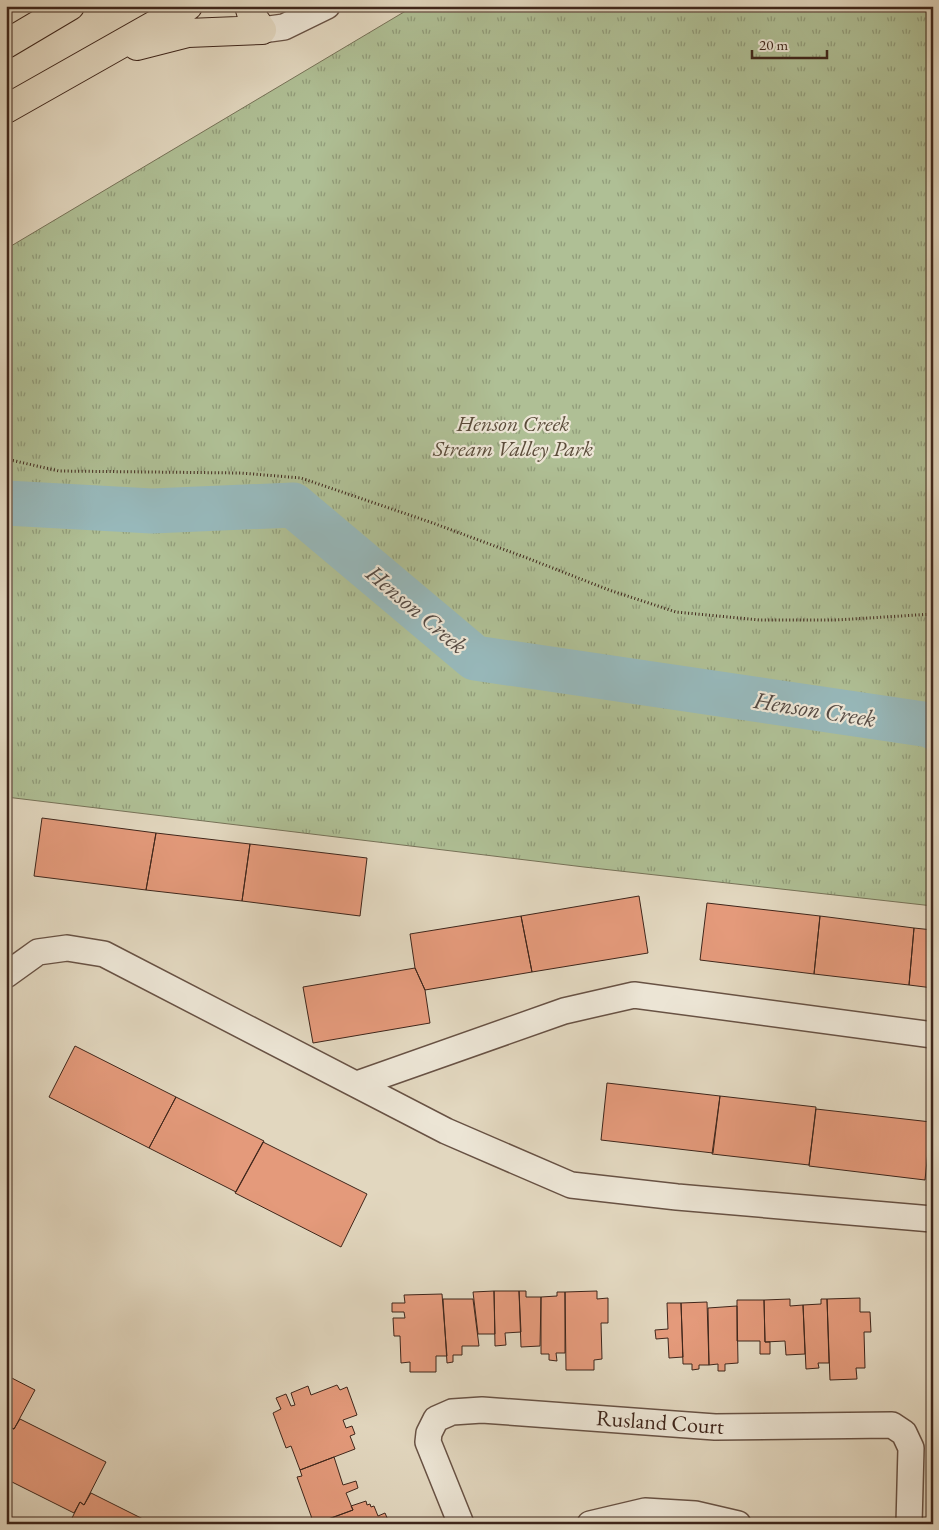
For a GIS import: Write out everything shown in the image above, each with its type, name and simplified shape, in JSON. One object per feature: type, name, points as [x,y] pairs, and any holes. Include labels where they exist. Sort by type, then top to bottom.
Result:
[{"type":"highway","points":[[6,44],[70,6]]},
{"type":"highway","points":[[6,109],[188,6]]},
{"type":"highway","points":[[249,6],[252,16],[262,30]]},
{"type":"highway","points":[[97,58],[188,33],[262,30]]},
{"type":"street","points":[[262,30],[289,25],[327,6]]},
{"type":"street","points":[[6,975],[38,952],[67,948],[104,954],[446,1130],[571,1185],[677,1197],[932,1219]]},
{"type":"street","points":[[357,1084],[564,1011],[634,995],[933,1035]]},
{"type":"street","name":"Rusland Court","points":[[461,1524],[428,1442],[429,1433],[436,1419],[452,1412],[482,1410],[715,1427],[892,1425],[904,1433],[910,1448],[909,1524]]},
{"type":"street","points":[[590,1524],[645,1511],[695,1514],[738,1524]]},
{"type":"path","points":[[6,459],[59,471],[241,473],[301,478],[430,522],[609,590],[676,612],[760,620],[836,620],[933,614]]},
{"type":"green space","name":"Henson Creek Stream Valley Park","points":[[414,6],[933,6],[933,906],[584,867],[6,797],[6,415],[12,404],[6,396],[6,249]]},
{"type":"building","points":[[42,818],[156,833],[146,890],[34,876]]},
{"type":"building","points":[[156,833],[250,844],[242,901],[146,890]]},
{"type":"building","points":[[250,844],[367,858],[360,916],[242,901]]},
{"type":"building","points":[[639,896],[648,953],[532,972],[521,916]]},
{"type":"building","points":[[707,903],[820,916],[814,974],[700,960]]},
{"type":"building","points":[[521,916],[532,972],[425,990],[415,968],[410,934]]},
{"type":"building","points":[[820,916],[914,928],[909,985],[814,974]]},
{"type":"building","points":[[914,928],[933,930],[933,988],[909,985]]},
{"type":"building","points":[[415,968],[425,990],[430,1023],[313,1043],[303,987]]},
{"type":"building","points":[[75,1046],[176,1097],[149,1148],[49,1097]]},
{"type":"building","points":[[607,1083],[720,1096],[713,1153],[601,1140]]},
{"type":"building","points":[[720,1096],[816,1107],[809,1165],[712,1154]]},
{"type":"building","points":[[176,1097],[264,1141],[236,1192],[149,1148]]},
{"type":"building","points":[[816,1109],[931,1122],[925,1180],[809,1166]]},
{"type":"building","points":[[263,1142],[367,1194],[341,1247],[235,1193]]},
{"type":"building","points":[[494,1291],[495,1334],[478,1334],[473,1292]]},
{"type":"building","points":[[494,1291],[519,1291],[521,1332],[505,1333],[506,1345],[495,1346]]},
{"type":"building","points":[[519,1291],[526,1291],[526,1297],[541,1297],[540,1346],[521,1347]]},
{"type":"building","points":[[597,1291],[597,1299],[608,1298],[608,1323],[601,1323],[602,1359],[594,1360],[594,1370],[566,1370],[565,1292]]},
{"type":"building","points":[[557,1292],[565,1292],[565,1353],[556,1353],[557,1361],[549,1360],[549,1354],[541,1354],[541,1297],[557,1296]]},
{"type":"building","points":[[442,1294],[447,1356],[436,1356],[436,1372],[410,1372],[410,1362],[401,1363],[400,1336],[394,1336],[393,1318],[405,1318],[404,1312],[392,1312],[392,1303],[405,1303],[404,1295]]},
{"type":"building","points":[[860,1298],[860,1312],[870,1312],[871,1332],[864,1332],[865,1368],[856,1368],[857,1379],[830,1380],[827,1299]]},
{"type":"building","points":[[443,1299],[473,1299],[479,1346],[462,1346],[462,1355],[453,1355],[453,1362],[447,1363]]},
{"type":"building","points":[[790,1299],[790,1306],[803,1305],[805,1354],[786,1355],[785,1341],[765,1342],[764,1300]]},
{"type":"building","points":[[821,1299],[827,1299],[829,1363],[818,1363],[819,1368],[806,1369],[803,1305],[821,1304]]},
{"type":"building","points":[[737,1300],[764,1300],[765,1342],[770,1342],[770,1354],[760,1354],[760,1341],[737,1341]]},
{"type":"building","points":[[707,1302],[709,1365],[699,1365],[699,1369],[692,1370],[692,1364],[683,1364],[681,1303]]},
{"type":"building","points":[[667,1303],[681,1303],[683,1357],[669,1358],[668,1338],[656,1339],[655,1330],[668,1329]]},
{"type":"building","points":[[737,1306],[738,1363],[725,1364],[725,1371],[718,1371],[718,1364],[709,1365],[708,1308]]},
{"type":"building","points":[[6,1375],[35,1390],[14,1429],[9,1427],[6,1433]]},
{"type":"building","points":[[337,1385],[340,1390],[347,1387],[357,1415],[343,1420],[346,1428],[352,1426],[355,1434],[350,1436],[355,1449],[300,1470],[291,1446],[286,1448],[273,1413],[281,1409],[276,1398],[286,1394],[291,1406],[295,1405],[291,1393],[308,1386],[311,1395]]},
{"type":"building","points":[[20,1419],[106,1462],[84,1505],[80,1502],[74,1513],[6,1479],[6,1433],[9,1427],[14,1429]]},
{"type":"building","points":[[334,1457],[343,1485],[356,1481],[358,1488],[346,1493],[353,1510],[314,1524],[297,1477],[302,1476],[300,1470]]},
{"type":"building","points":[[91,1493],[153,1524],[69,1524],[80,1502],[84,1505]]},
{"type":"building","points":[[366,1501],[367,1505],[374,1506],[378,1516],[385,1513],[388,1520],[383,1522],[384,1524],[321,1524],[321,1522],[353,1510],[351,1506]]},
{"type":"waterway","name":"Henson Creek","points":[[6,503],[152,511],[293,505],[475,658],[930,725],[933,727]]}]
